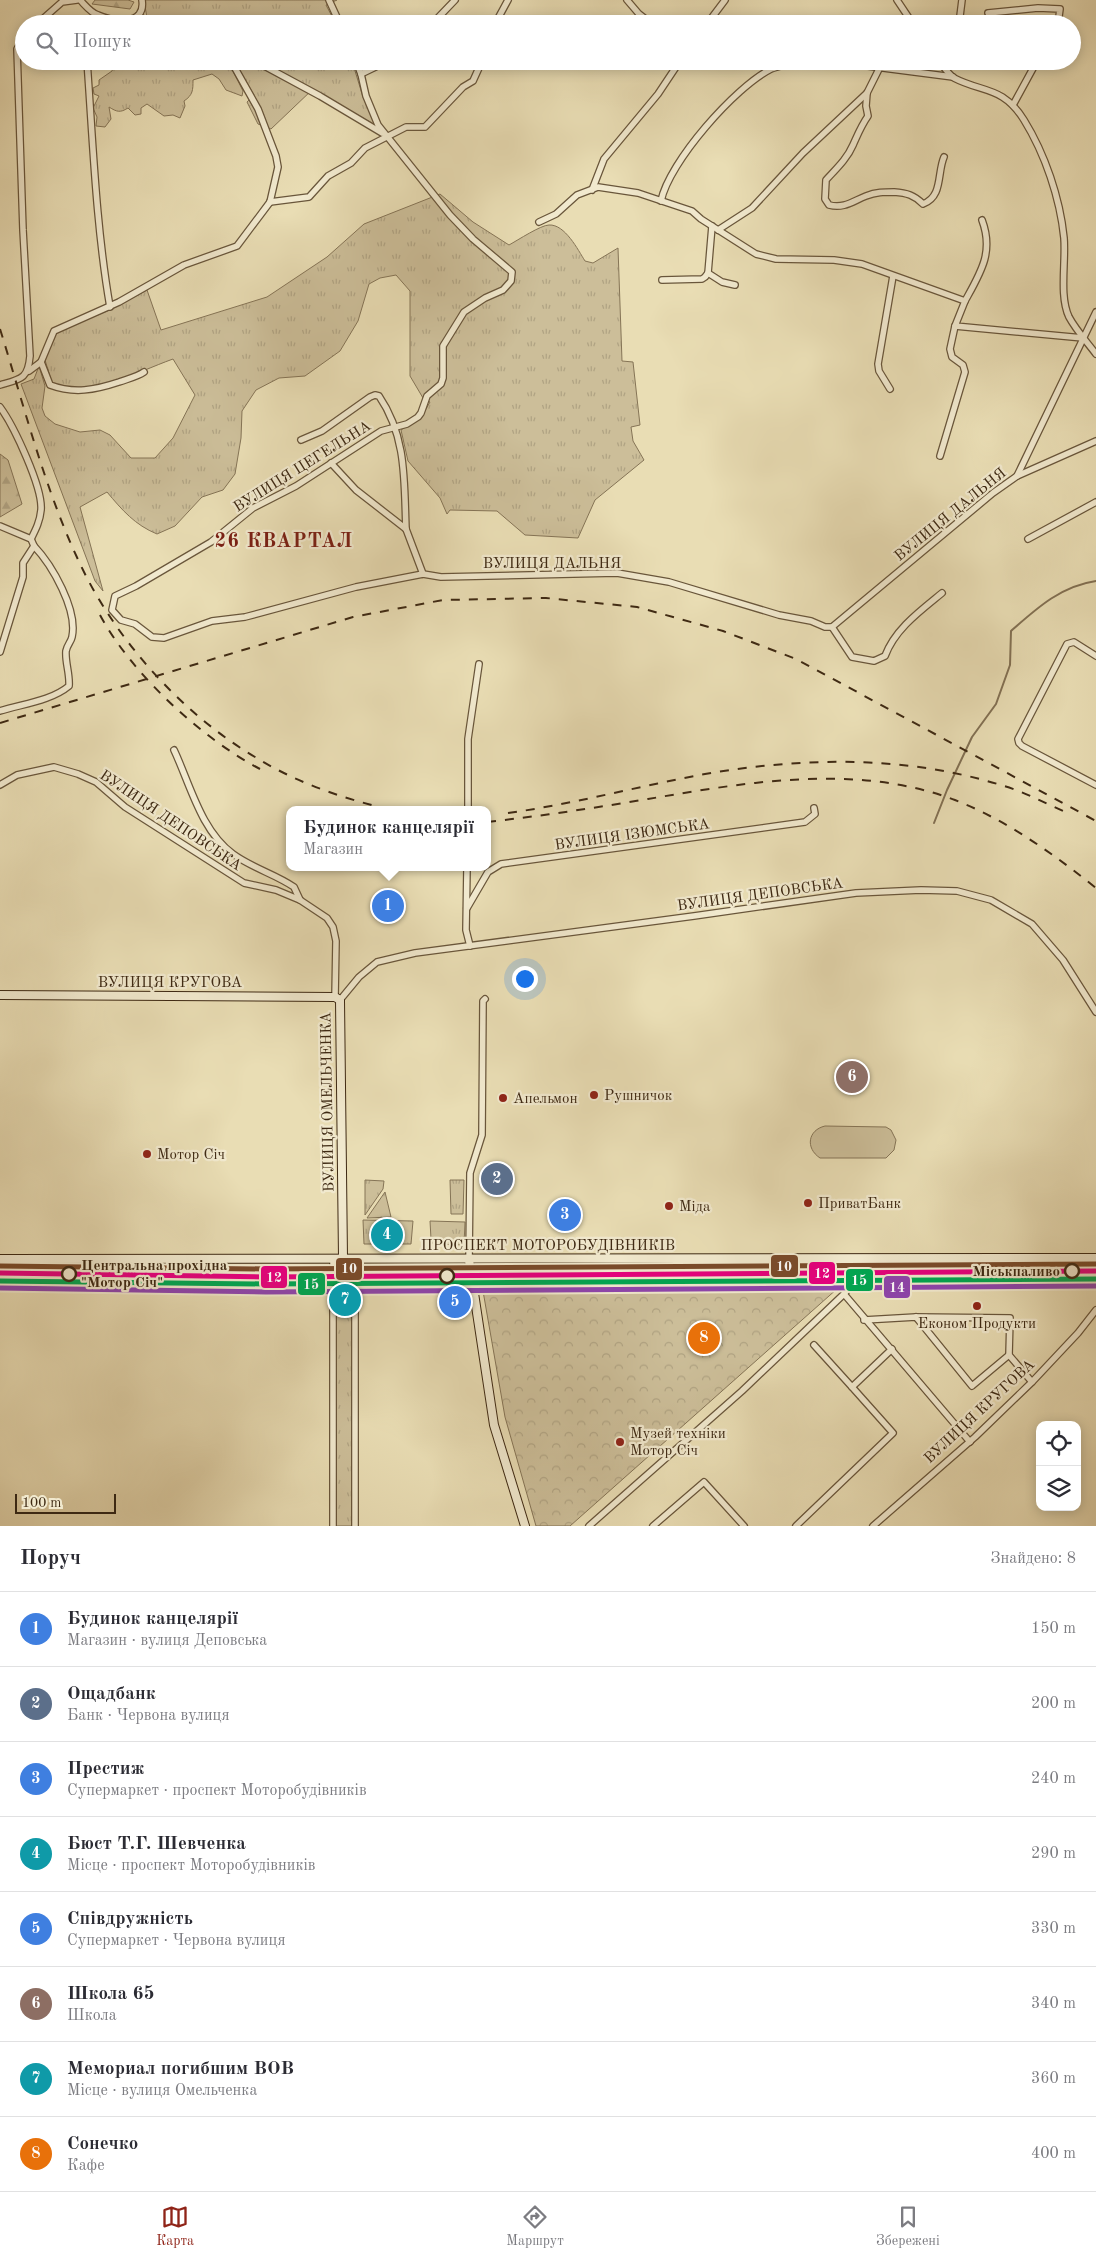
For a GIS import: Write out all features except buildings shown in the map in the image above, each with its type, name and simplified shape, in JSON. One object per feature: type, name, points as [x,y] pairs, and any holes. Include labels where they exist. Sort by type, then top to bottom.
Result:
[{"type":"street","points":[[47,15],[62,2],[78,0],[96,15]]},
{"type":"street","points":[[138,15],[143,6],[142,0]]},
{"type":"street","points":[[329,0],[336,15]]},
{"type":"street","points":[[441,15],[455,0]]},
{"type":"street","points":[[500,15],[508,0]]},
{"type":"street","points":[[627,0],[640,15]]},
{"type":"street","points":[[714,15],[725,0]]},
{"type":"street","points":[[897,0],[907,15]]},
{"type":"street","points":[[960,15],[962,0]]},
{"type":"street","points":[[988,13],[1038,8],[1060,9],[1059,15]]},
{"type":"street","points":[[18,70],[23,230],[30,356],[29,371]]},
{"type":"street","points":[[88,70],[103,269],[110,307]]},
{"type":"street","points":[[0,385],[16,380],[41,362],[54,331],[110,307],[184,265],[237,246],[270,202],[278,167],[276,156],[258,109],[237,70]]},
{"type":"street","points":[[272,70],[389,137]]},
{"type":"street","points":[[359,70],[366,96],[378,125],[389,137]]},
{"type":"street","points":[[361,74],[369,70]]},
{"type":"street","points":[[270,202],[309,197],[328,176],[351,163],[365,148],[389,137],[406,126],[425,127],[462,87],[473,80],[478,70]]},
{"type":"street","points":[[592,190],[604,159],[658,94],[674,70]]},
{"type":"street","points":[[661,201],[662,193],[677,165],[698,136],[744,90],[771,70]]},
{"type":"street","points":[[715,228],[752,208],[803,153],[867,93],[878,70]]},
{"type":"street","points":[[897,70],[953,77],[990,90],[1013,104],[1024,120],[1037,146],[1059,208],[1064,237],[1065,304],[1069,316],[1096,354]]},
{"type":"street","points":[[947,70],[953,77]]},
{"type":"street","points":[[1013,104],[1032,70]]},
{"type":"street","points":[[867,93],[866,106],[868,116],[857,132],[854,144],[840,167],[826,180],[825,199],[829,205],[843,207],[868,195],[882,192],[906,193],[915,196],[923,204],[927,203],[939,187],[944,157]]},
{"type":"street","name":"ВУЛИЦЯ ЦЕГЕЛЬНА","points":[[112,605],[115,596],[136,586],[211,542],[253,508],[296,486],[381,431],[396,427],[418,416],[421,413],[427,396],[441,384],[443,346],[464,312],[485,298],[503,290],[510,281],[512,272],[450,215],[389,137]]},
{"type":"street","points":[[539,222],[556,214],[577,196],[598,187],[619,188],[692,211],[756,254],[776,259],[834,260],[862,264],[966,301]]},
{"type":"street","points":[[940,456],[964,372],[962,365],[952,357],[950,349],[955,326],[980,274],[987,250],[988,234],[982,220]]},
{"type":"street","points":[[662,280],[706,277],[715,228]]},
{"type":"street","points":[[708,273],[722,282],[735,285]]},
{"type":"street","points":[[890,389],[879,371],[878,364],[893,276]]},
{"type":"street","points":[[1017,476],[1096,312]]},
{"type":"street","points":[[955,326],[1083,338]]},
{"type":"street","points":[[41,362],[50,385],[63,390],[79,391],[99,388],[144,372]]},
{"type":"street","points":[[301,440],[314,435],[375,395],[380,396],[390,412],[396,427],[404,462],[406,529],[423,574]]},
{"type":"street","points":[[0,407],[23,449],[41,498],[38,525],[31,539]]},
{"type":"street","name":"ВУЛИЦЯ ДАЛЬНЯ","points":[[112,605],[112,610],[121,620],[135,624],[152,637],[164,638],[212,621],[245,617],[356,587],[423,574],[442,577],[617,574],[669,582],[780,615],[810,621],[825,627],[832,627],[993,493],[1017,476],[1096,441]]},
{"type":"street","points":[[331,463],[356,490],[406,529]]},
{"type":"street","points":[[1028,539],[1096,502]]},
{"type":"street","points":[[0,526],[31,539],[34,546],[45,557],[58,578],[70,612],[73,636],[66,652],[69,686],[43,699],[0,711]]},
{"type":"street","points":[[0,652],[23,577],[23,563],[34,546]]},
{"type":"street","points":[[832,627],[852,657],[874,661],[886,656],[890,643],[907,623],[942,593]]},
{"type":"street","points":[[1096,656],[1074,642],[1066,644],[1018,738],[1022,746],[1096,785]]},
{"type":"street","points":[[468,806],[468,738],[478,664]]},
{"type":"street","name":"ВУЛИЦЯ ДЕПОВСЬКА","points":[[174,750],[214,836],[223,846],[240,858],[294,887],[300,900]]},
{"type":"street","name":"ВУЛИЦЯ ДЕПОВСЬКА","points":[[0,785],[18,775],[54,767],[78,774],[96,782],[120,804],[244,883],[276,890],[300,900],[327,918],[333,927],[336,941],[338,998]]},
{"type":"street","name":"ВУЛИЦЯ ІЗЮМСЬКА","points":[[491,870],[501,864],[805,822],[815,814],[814,808]]},
{"type":"street","points":[[467,871],[466,930],[470,946]]},
{"type":"street","name":"ВУЛИЦЯ ІЗЮМСЬКА","points":[[467,908],[490,871]]},
{"type":"street","name":"ВУЛИЦЯ ДЕПОВСЬКА","points":[[377,962],[416,952],[856,893],[921,890],[957,891],[991,900],[1032,924],[1063,960],[1096,1012]]},
{"type":"street","name":"ВУЛИЦЯ ОМЕЛЬЧЕНКА","points":[[343,1258],[338,998],[377,962]]},
{"type":"street","name":"ВУЛИЦЯ КРУГОВА","points":[[0,996],[338,998]]},
{"type":"street","points":[[485,1000],[482,1001],[482,1135],[470,1173],[469,1260],[494,1425],[525,1526]]},
{"type":"street","points":[[355,1258],[355,1526]]},
{"type":"street","points":[[589,1526],[742,1391],[844,1294],[858,1277],[861,1258]]},
{"type":"street","name":"ПРОСПЕКТ МОТОРОБУДІВНИКІВ","points":[[0,1259],[1096,1258]]},
{"type":"street","points":[[333,1259],[333,1526]]},
{"type":"street","points":[[844,1294],[864,1320],[892,1349],[970,1442]]},
{"type":"street","name":"ВУЛИЦЯ КРУГОВА","points":[[873,1526],[970,1442],[1032,1382],[1078,1333],[1096,1310]]},
{"type":"street","points":[[864,1320],[916,1317],[1010,1318],[1009,1355],[1032,1382]]},
{"type":"street","points":[[916,1317],[972,1386],[1009,1355]]},
{"type":"street","points":[[796,1526],[894,1433],[814,1345]]},
{"type":"street","points":[[852,1387],[892,1349]]},
{"type":"street","points":[[656,1525],[704,1482],[744,1526]]},
{"type":"green space","points":[[95,0],[128,0],[134,2],[130,9],[92,4]]},
{"type":"green space","points":[[144,0],[337,0],[326,5],[331,15],[146,15]]},
{"type":"green space","points":[[232,70],[243,91],[242,96],[226,90],[219,79],[212,74],[193,80],[192,92],[184,101],[185,106],[180,118],[173,115],[164,116],[147,104],[141,108],[141,114],[135,115],[128,108],[118,111],[109,107],[111,119],[105,127],[96,126],[97,117],[93,108],[99,96],[94,94],[93,88],[99,85],[99,80],[112,71]]},
{"type":"green space","points":[[239,70],[355,70],[363,97],[375,125],[313,89],[271,129],[258,124],[247,102],[254,95]]},
{"type":"green space","points":[[440,194],[473,222],[509,245],[535,230],[549,225],[555,226],[566,233],[585,261],[593,263],[618,248],[622,361],[633,362],[640,425],[631,427],[633,441],[644,460],[595,500],[578,538],[525,535],[497,511],[450,510],[447,514],[440,498],[408,461],[401,430],[422,416],[430,402],[423,398],[410,376],[410,291],[396,275],[380,278],[369,284],[358,321],[340,351],[305,376],[279,378],[256,390],[242,411],[241,438],[235,474],[223,490],[202,497],[175,526],[157,534],[149,530],[129,516],[107,492],[80,507],[103,591],[95,581],[21,384],[34,379],[39,366],[45,386],[42,408],[45,416],[55,424],[80,432],[100,430],[110,435],[131,458],[155,458],[173,438],[195,395],[173,359],[114,382],[83,387],[68,387],[52,383],[45,360],[57,332],[112,309],[147,290],[161,330],[267,297],[327,257],[364,224]]},
{"type":"green space","points":[[0,454],[8,460],[22,504],[0,517]]},
{"type":"green space","points":[[825,1126],[886,1127],[891,1130],[896,1140],[894,1150],[886,1158],[820,1158],[812,1149],[810,1140],[815,1131]]},
{"type":"green space","points":[[365,1180],[384,1181],[383,1189],[365,1215]]},
{"type":"green space","points":[[450,1180],[464,1180],[463,1214],[451,1214]]},
{"type":"green space","points":[[385,1192],[391,1217],[367,1218]]},
{"type":"green space","points":[[363,1220],[413,1221],[411,1244],[364,1244]]},
{"type":"green space","points":[[430,1221],[465,1222],[464,1245],[433,1244]]},
{"type":"green space","points":[[838,1288],[570,1526],[536,1526],[505,1417],[483,1291]]},
{"type":"green space","points":[[336,1306],[354,1307],[353,1526],[336,1526]]},
{"type":"waterway","points":[[934,823],[972,737],[996,704],[1010,665],[1011,631],[1050,599],[1072,588],[1096,581]]},
{"type":"railway","points":[[0,329],[38,455],[60,517],[86,576],[118,629],[158,678],[205,722],[229,740],[287,775],[321,789],[376,806]]},
{"type":"railway","points":[[0,723],[353,617],[443,600],[546,598],[637,607],[723,631],[796,659],[1096,821]]},
{"type":"railway","points":[[100,615],[113,637],[130,659],[170,702],[214,740],[260,769]]},
{"type":"railway","points":[[508,813],[557,805],[705,774],[780,764],[818,762],[893,764],[967,776],[1011,788],[1063,811]]},
{"type":"railway","points":[[491,822],[568,812],[763,782],[802,779],[880,782],[918,789],[974,808],[1029,839],[1063,862],[1096,888]]},
{"type":"transit line","name":"10","points":[[0,1266],[266,1269],[1096,1264]]},
{"type":"transit line","name":"12","points":[[0,1273],[266,1277],[1096,1271]]},
{"type":"transit line","name":"15","points":[[0,1281],[266,1284],[1096,1279]]},
{"type":"transit line","name":"14","points":[[0,1288],[266,1292],[1096,1286]]},
{"type":"place","name":"Будинок канцелярії","points":[[388,906]]},
{"type":"place","name":"Школа 65","points":[[852,1077]]},
{"type":"place","name":"Рушничок","points":[[594,1095]]},
{"type":"place","name":"Апельмон","points":[[503,1098]]},
{"type":"place","name":"Мотор Січ","points":[[147,1154]]},
{"type":"place","name":"Ощадбанк","points":[[497,1179]]},
{"type":"place","name":"ПриватБанк","points":[[808,1203]]},
{"type":"place","name":"Міда","points":[[669,1206]]},
{"type":"place","name":"Престиж","points":[[565,1215]]},
{"type":"place","name":"Бюст Т.Г. Шевченка","points":[[387,1235]]},
{"type":"place","name":"Міськпаливо","points":[[1072,1271]]},
{"type":"place","name":"Центральна прохідна \"Мотор Січ\"","points":[[69,1274]]},
{"type":"place","name":"Мемориал погибшим ВОВ","points":[[345,1300]]},
{"type":"place","name":"Співдружність","points":[[455,1302]]},
{"type":"place","name":"Економ Продукти","points":[[977,1306]]},
{"type":"place","name":"Сонечко","points":[[704,1338]]},
{"type":"place","name":"Музей техніки Мотор Січ","points":[[620,1442]]},
{"type":"district","name":"26 КВАРТАЛ","points":[[284,540]]}]
